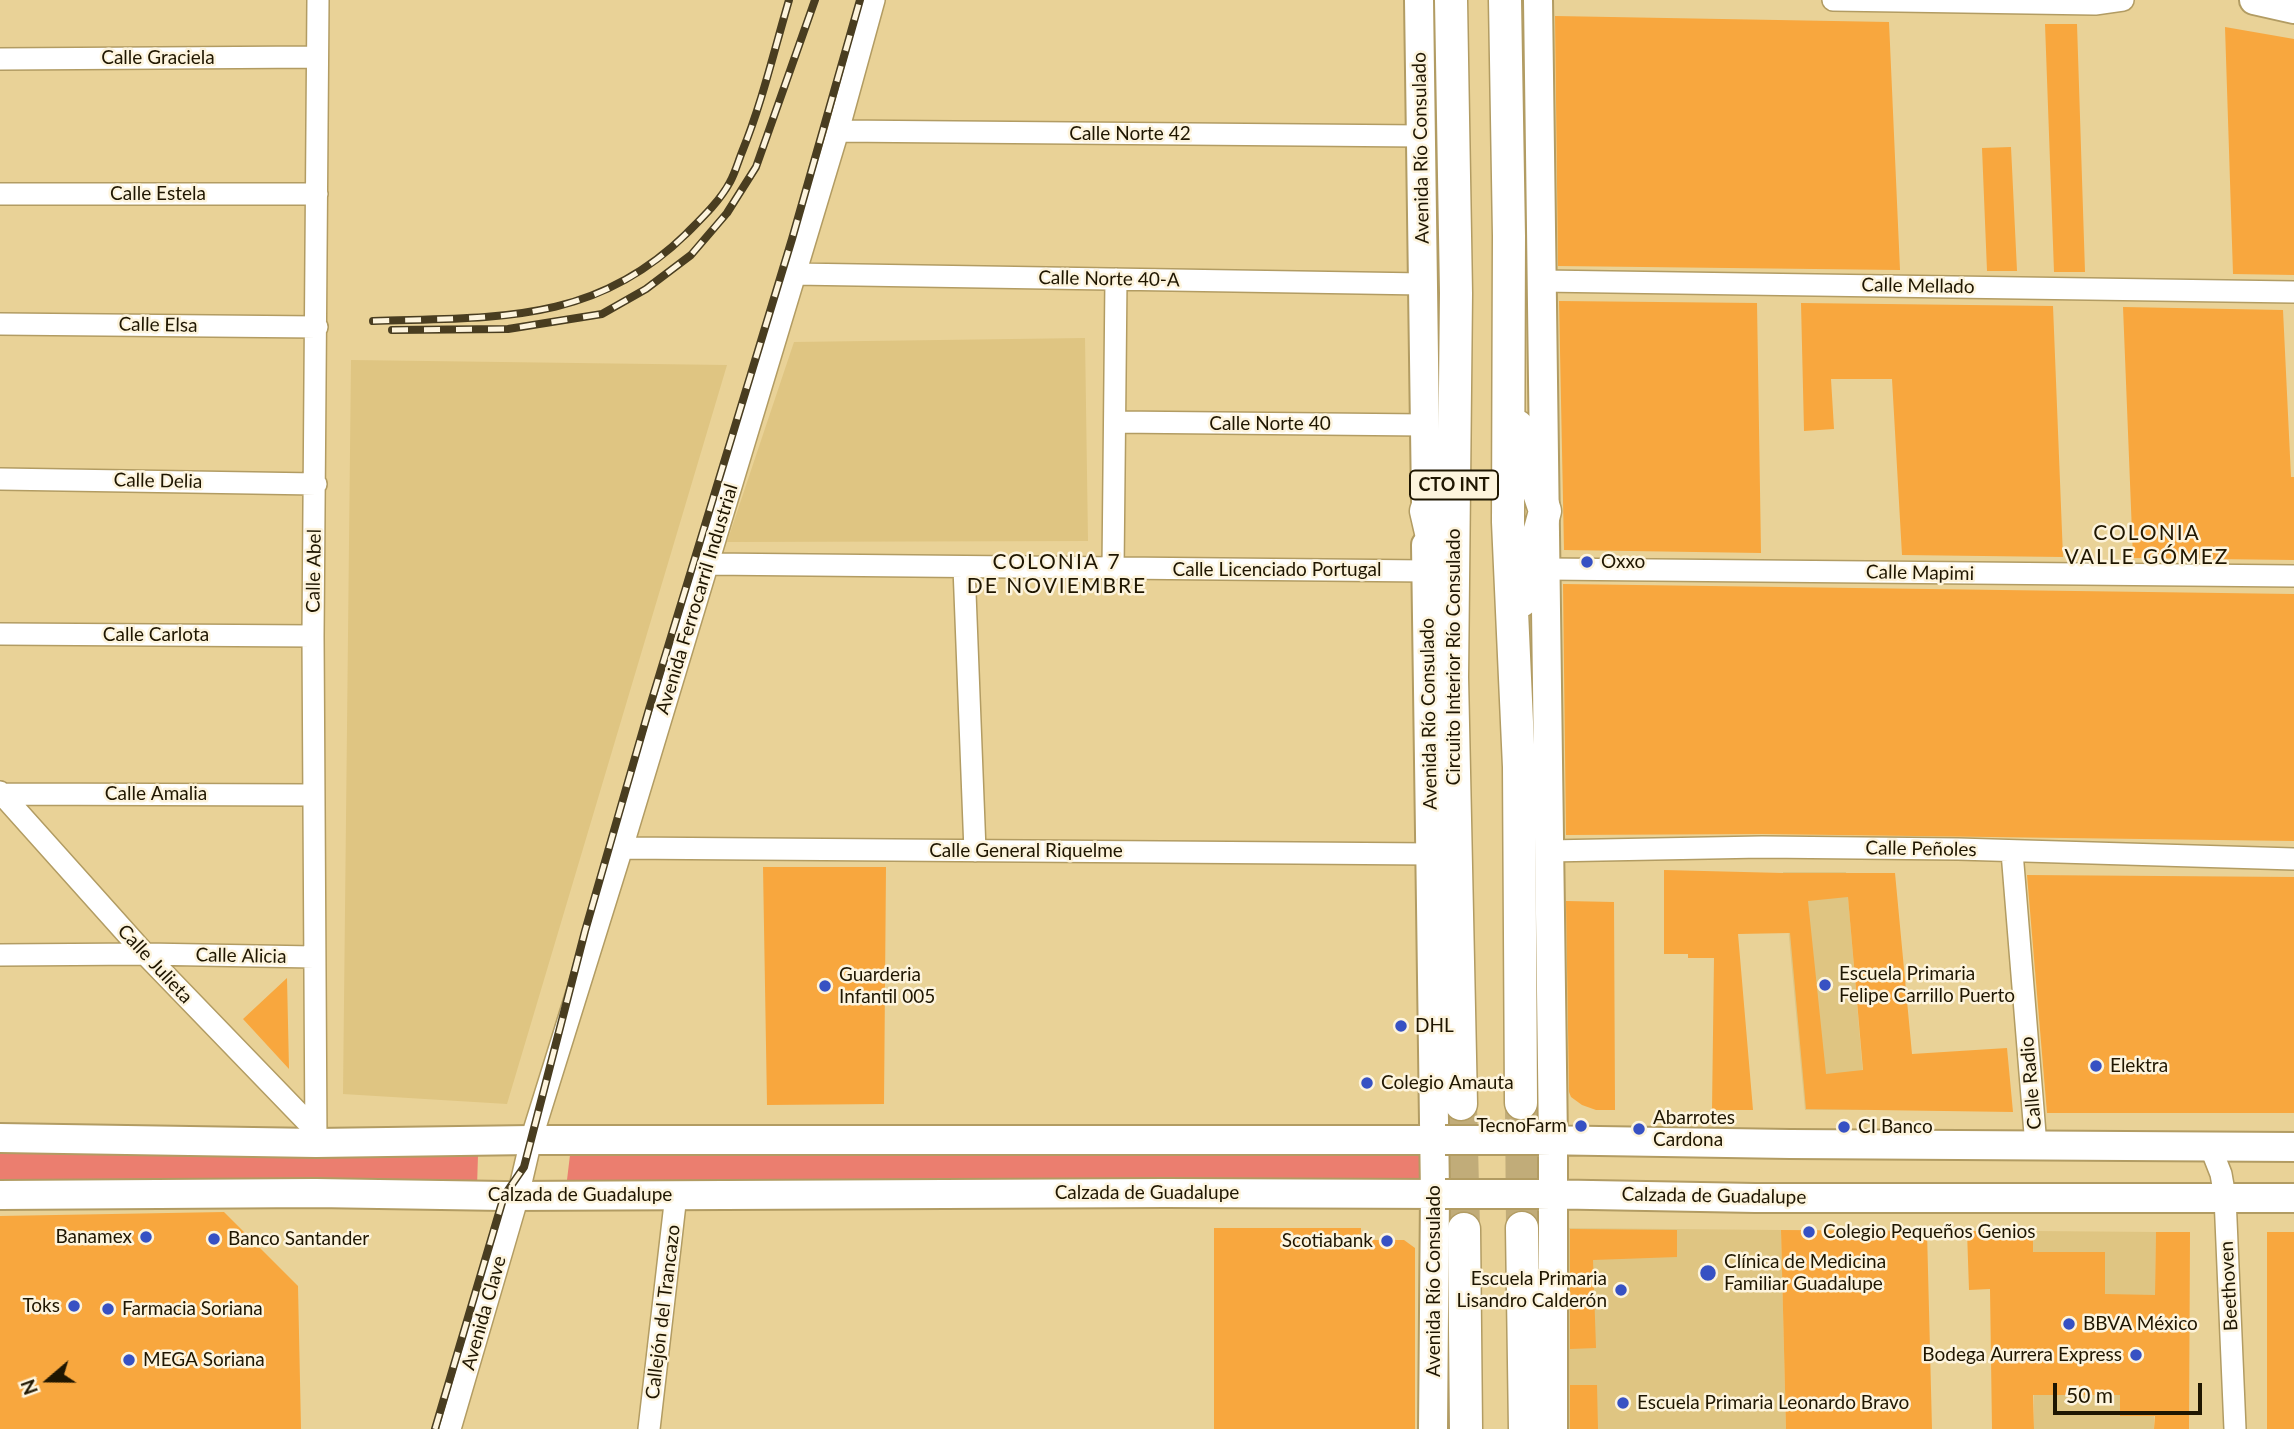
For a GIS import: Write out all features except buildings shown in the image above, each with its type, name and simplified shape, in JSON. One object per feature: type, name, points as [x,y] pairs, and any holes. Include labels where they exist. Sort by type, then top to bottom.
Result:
[{"type":"highway","name":"Circuito Interior Río Consulado","points":[[1451,0],[1456,293],[1440,427],[1452,622],[1461,1104]]},
{"type":"highway","name":"CTO INT","points":[[1506,0],[1508,523],[1518,755],[1521,1104]]},
{"type":"highway","points":[[1508,397],[1545,510],[1514,626]]},
{"type":"highway","points":[[1440,427],[1426,511],[1452,622]]},
{"type":"highway","points":[[1522,1228],[1525,1429]]},
{"type":"highway","points":[[1464,1229],[1466,1429]]},
{"type":"main road","name":"Avenida Río Consulado","points":[[1419,0],[1423,284],[1440,427]]},
{"type":"main road","points":[[1538,0],[1548,851],[1544,1140],[1553,1429]]},
{"type":"main road","points":[[2254,0],[2294,9]]},
{"type":"main road","name":"Avenida Río Consulado","points":[[1426,511],[1431,854],[1440,1140],[1433,1429]]},
{"type":"main road","points":[[0,1138],[316,1136],[531,1140],[1544,1140],[2294,1147]]},
{"type":"main road","name":"Calzada de Guadalupe","points":[[0,1195],[1165,1193],[1545,1194],[1755,1198],[2294,1198]]},
{"type":"street","name":"Calle Abel","points":[[316,1136],[313,636],[318,0]]},
{"type":"street","name":"Avenida Ferrocarril Industrial","points":[[518,1196],[531,1140],[708,564],[838,131],[874,0]]},
{"type":"street","points":[[1833,0],[2095,4],[2123,0]]},
{"type":"street","name":"Calle Graciela","points":[[0,59],[317,57]]},
{"type":"street","name":"Calle Norte 42","points":[[838,131],[1421,136]]},
{"type":"street","name":"Calle Estela","points":[[0,194],[317,194]]},
{"type":"street","name":"Calle Norte 40-A","points":[[795,274],[1423,284]]},
{"type":"street","points":[[1113,569],[1116,279]]},
{"type":"street","name":"Calle Mellado","points":[[1542,281],[2294,292]]},
{"type":"street","name":"Calle Elsa","points":[[0,324],[317,327]]},
{"type":"street","name":"Calle Norte 40","points":[[1115,422],[1440,427]]},
{"type":"street","name":"Calle Delia","points":[[0,479],[316,484]]},
{"type":"street","name":"Calle Licenciado Portugal","points":[[708,564],[1427,571]]},
{"type":"street","points":[[964,567],[975,851]]},
{"type":"street","name":"Calle Mapimi","points":[[1546,569],[2294,576]]},
{"type":"street","name":"Calle Carlota","points":[[0,634],[313,636]]},
{"type":"street","name":"Calle Amalia","points":[[0,793],[313,795]]},
{"type":"street","name":"Calle Julieta","points":[[0,793],[145,954],[316,1136]]},
{"type":"street","name":"Calle Peñoles","points":[[1548,851],[1762,847],[2294,859]]},
{"type":"street","name":"Calle General Riquelme","points":[[622,848],[1431,854]]},
{"type":"street","name":"Calle Radio","points":[[2012,852],[2036,1146]]},
{"type":"street","name":"Calle Alicia","points":[[0,955],[314,957]]},
{"type":"street","name":"Beethoven","points":[[2210,1146],[2221,1174],[2225,1197],[2235,1429]]},
{"type":"street","name":"Callejón del Trancazo","points":[[649,1429],[676,1195]]},
{"type":"street","name":"Avenida Clave","points":[[450,1429],[518,1196]]},
{"type":"shaded area","points":[[1085,338],[1088,541],[727,542],[794,342]]},
{"type":"shaded area","points":[[351,360],[727,365],[507,1104],[343,1094]]},
{"type":"shaded area","name":"Escuela Primaria Felipe Carrillo Puerto","points":[[1783,872],[1846,872],[1866,1110],[1805,1110]]},
{"type":"shaded area","points":[[0,1153],[478,1155],[477,1187],[0,1181]]},
{"type":"shaded area","points":[[570,1155],[1421,1156],[1420,1180],[567,1180]]},
{"type":"shaded area","points":[[1563,1228],[1781,1230],[1786,1429],[1565,1429]]},
{"type":"shaded area","points":[[2033,1231],[2156,1232],[2154,1429],[2034,1429]]},
{"type":"tunnel","points":[[1521,1103],[1522,1228]]},
{"type":"tunnel","points":[[1461,1104],[1464,1229]]},
{"type":"railway","points":[[373,321],[459,319],[540,310],[578,300],[615,285],[651,264],[704,216],[730,182],[756,115],[789,0]]},
{"type":"railway","points":[[392,330],[508,329],[602,314],[646,289],[691,255],[727,213],[756,167],[815,0]]},
{"type":"railway","points":[[435,1429],[504,1196],[524,1167],[585,931],[649,709],[792,239],[860,0]]},
{"type":"place","name":"Oxxo","points":[[1587,562]]},
{"type":"place","name":"Escuela Primaria Felipe Carrillo Puerto","points":[[1825,985]]},
{"type":"place","name":"Guarderia Infantil 005","points":[[825,986]]},
{"type":"place","name":"DHL","points":[[1401,1026]]},
{"type":"place","name":"Elektra","points":[[2096,1066]]},
{"type":"place","name":"Colegio Amauta","points":[[1367,1083]]},
{"type":"place","name":"TecnoFarm","points":[[1581,1126]]},
{"type":"place","name":"CI Banco","points":[[1844,1127]]},
{"type":"place","name":"Abarrotes Cardona","points":[[1639,1129]]},
{"type":"place","name":"Colegio Pequeños Genios","points":[[1809,1232]]},
{"type":"place","name":"Banamex","points":[[146,1237]]},
{"type":"place","name":"Banco Santander","points":[[214,1239]]},
{"type":"place","name":"Scotiabank","points":[[1387,1241]]},
{"type":"place","name":"Clínica de Medicina Familiar Guadalupe","points":[[1708,1273]]},
{"type":"place","name":"Escuela Primaria Lisandro Calderón","points":[[1621,1290]]},
{"type":"place","name":"Toks","points":[[74,1306]]},
{"type":"place","name":"Farmacia Soriana","points":[[108,1309]]},
{"type":"place","name":"BBVA México","points":[[2069,1324]]},
{"type":"place","name":"Bodega Aurrera Express","points":[[2136,1355]]},
{"type":"place","name":"MEGA Soriana","points":[[129,1360]]},
{"type":"place","name":"Escuela Primaria Leonardo Bravo","points":[[1623,1403]]},
{"type":"district","name":"COLONIA VALLE GÓMEZ","points":[[2147,545]]},
{"type":"district","name":"COLONIA 7 DE NOVIEMBRE","points":[[1057,574]]}]
